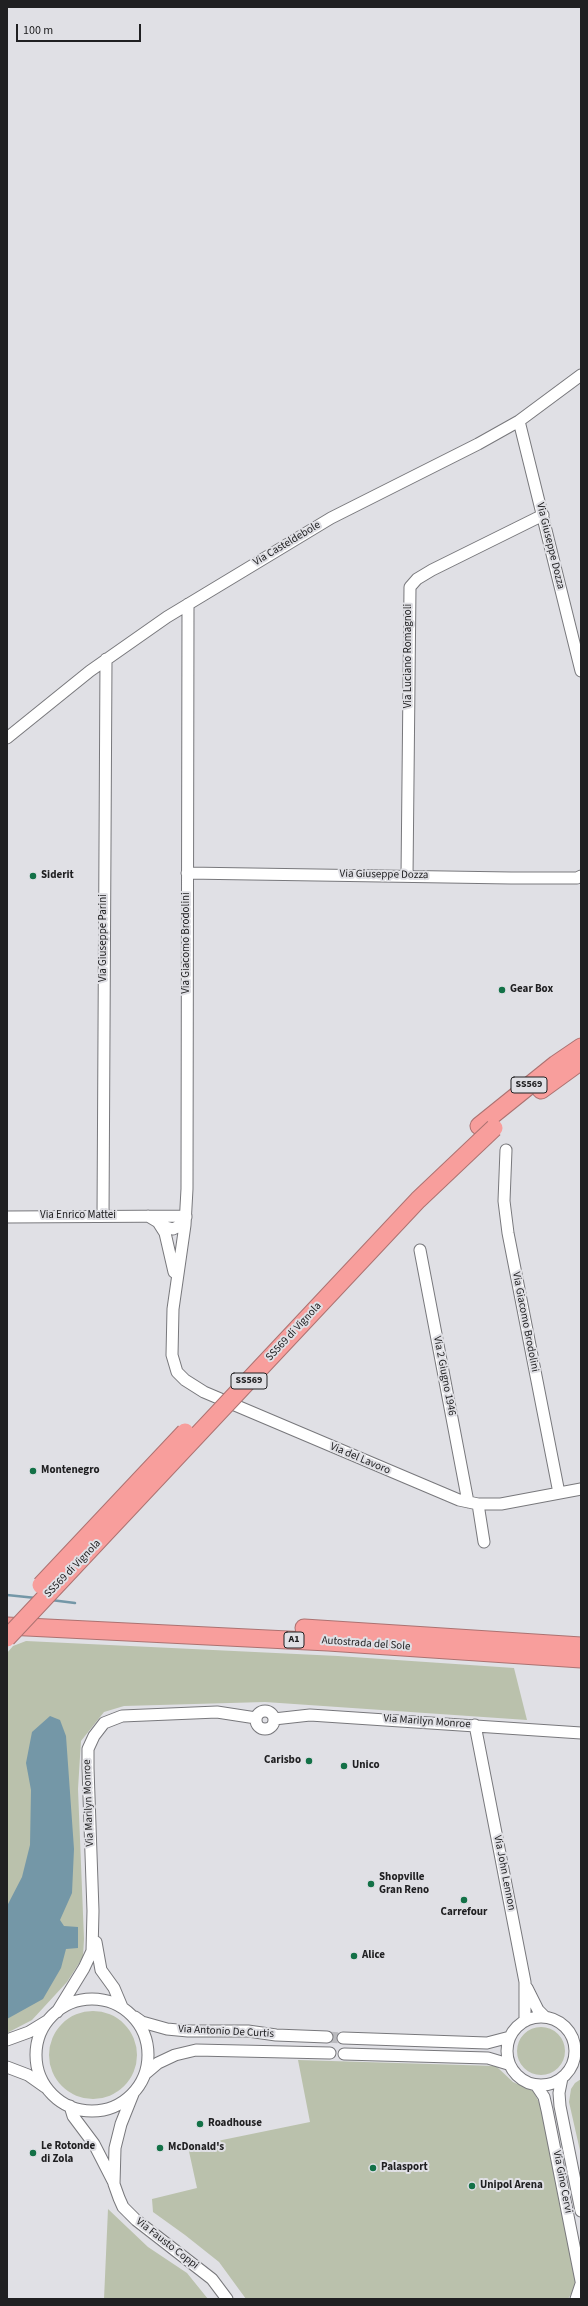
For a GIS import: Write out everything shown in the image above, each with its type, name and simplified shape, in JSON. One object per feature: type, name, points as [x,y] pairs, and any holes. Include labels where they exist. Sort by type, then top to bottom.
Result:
[{"type":"highway","name":"SS569 di Vignola","points":[[7,1621],[428,1175],[486,1127],[556,1064],[581,1047]]},
{"type":"highway","name":"SS569 di Vignola","points":[[7,1638],[486,1127],[519,1106],[581,1061]]},
{"type":"highway","points":[[7,1647],[50,1592]]},
{"type":"highway","name":"Autostrada del Sole","points":[[7,1615],[393,1633],[581,1646]]},
{"type":"highway","name":"Autostrada del Sole","points":[[7,1626],[328,1642],[581,1659]]},
{"type":"street","name":"Via Casteldebole","points":[[7,738],[106,659],[188,604],[331,518],[478,444],[519,421],[581,375]]},
{"type":"street","name":"Via Giuseppe Dozza","points":[[519,421],[581,671]]},
{"type":"street","name":"Via Luciano Romagnoli","points":[[407,876],[410,587],[417,579],[432,570],[542,515]]},
{"type":"street","name":"Via Giacomo Brodolini","points":[[176,1280],[186,1216],[188,604]]},
{"type":"street","name":"Via Giuseppe Parini","points":[[103,1216],[106,659]]},
{"type":"street","name":"Via Giuseppe Dozza","points":[[187,873],[577,878],[581,876]]},
{"type":"street","name":"Via Giacomo Brodolini","points":[[506,1150],[504,1200],[508,1233],[559,1493]]},
{"type":"street","points":[[148,1216],[169,1229],[177,1228],[186,1216]]},
{"type":"street","name":"Via Enrico Mattei","points":[[7,1217],[186,1216]]},
{"type":"street","points":[[158,1222],[169,1242],[176,1280]]},
{"type":"street","name":"Via 2 Giugno 1946","points":[[420,1250],[473,1503]]},
{"type":"street","name":"Via del Lavoro","points":[[176,1280],[173,1309],[172,1355],[177,1372],[194,1387],[244,1410],[450,1497],[473,1503],[501,1504],[581,1488]]},
{"type":"street","points":[[473,1503],[484,1542]]},
{"type":"street","name":"Via Marilyn Monroe","points":[[53,2016],[84,1968],[92,1951],[93,1922],[88,1749],[104,1723],[122,1716],[150,1713],[217,1712],[256,1718],[260,1713],[265,1711],[270,1713],[274,1719],[310,1715],[581,1733]]},
{"type":"street","name":"Via John Lennon","points":[[475,1725],[525,1982],[525,2021]]},
{"type":"street","name":"Via Marilyn Monroe","points":[[93,1922],[101,1970],[114,1988],[125,2010]]},
{"type":"street","points":[[525,1982],[538,2010],[545,2017]]},
{"type":"street","points":[[7,2040],[29,2032],[68,2005],[82,2000],[96,1999],[109,2002],[125,2010],[136,2020],[146,2040],[148,2052],[145,2074],[133,2093],[118,2105],[99,2110],[79,2109],[70,2106],[28,2074],[7,2067]]},
{"type":"street","name":"Via Antonio De Curtis","points":[[125,2010],[142,2022],[167,2029],[188,2031],[248,2031],[276,2035],[327,2037]]},
{"type":"street","points":[[50,2091],[40,2075],[36,2056],[40,2037],[53,2016]]},
{"type":"street","points":[[569,2032],[578,2056],[562,2078],[546,2084],[536,2085],[520,2078],[508,2064],[506,2055],[510,2037],[514,2030],[525,2021],[545,2017],[555,2020],[581,2040]]},
{"type":"street","points":[[343,2038],[487,2042],[510,2037]]},
{"type":"street","name":"Via Antonio De Curtis","points":[[145,2074],[158,2062],[174,2054],[196,2050],[330,2053]]},
{"type":"street","points":[[344,2054],[488,2058],[508,2064]]},
{"type":"street","name":"Via Gino Cervi","points":[[562,2078],[559,2093],[560,2106],[581,2211]]},
{"type":"street","name":"Via Gino Cervi","points":[[536,2085],[544,2097],[547,2110],[580,2290]]},
{"type":"street","name":"Via Fausto Coppi","points":[[114,2184],[115,2148],[121,2124],[133,2093]]},
{"type":"street","name":"Via Fausto Coppi","points":[[70,2106],[73,2116],[94,2144],[114,2184],[123,2207],[136,2220],[212,2279],[227,2299]]},
{"type":"green space","points":[[26,1641],[338,1656],[514,1668],[527,1720],[265,1702],[124,1706],[104,1712],[81,1741],[78,1789],[84,1939],[83,1957],[67,1982],[32,2020],[7,2033],[7,1653],[13,1646]]},
{"type":"green space","points":[[93,2011],[110,2014],[118,2018],[130,2030],[134,2038],[137,2055],[134,2072],[130,2080],[118,2092],[110,2096],[93,2099],[76,2096],[68,2092],[56,2080],[52,2072],[49,2055],[52,2038],[56,2030],[68,2018],[76,2014]]},
{"type":"green space","points":[[536,2027],[546,2027],[558,2034],[565,2046],[565,2056],[558,2068],[546,2075],[536,2075],[528,2071],[521,2064],[517,2056],[517,2046],[521,2038],[528,2031]]},
{"type":"green space","name":"Palasport","points":[[298,2060],[496,2066],[513,2082],[533,2091],[540,2104],[575,2276],[575,2288],[568,2299],[246,2299],[219,2262],[153,2212],[152,2199],[197,2188],[188,2147],[310,2122]]},
{"type":"green space","points":[[581,2079],[581,2155],[569,2102],[571,2089],[575,2083]]},
{"type":"green space","points":[[108,2209],[148,2247],[187,2273],[208,2299],[104,2299]]},
{"type":"water","points":[[50,1716],[60,1720],[66,1736],[74,1849],[72,1893],[60,1920],[64,1926],[78,1927],[78,1948],[66,1949],[61,1968],[43,1999],[7,2019],[7,1906],[22,1877],[30,1845],[31,1790],[26,1763],[32,1732]]},
{"type":"waterway","points":[[7,1595],[36,1598]]},
{"type":"waterway","points":[[51,1600],[75,1603]]},
{"type":"tunnel","points":[[327,2037],[343,2038]]},
{"type":"place","name":"Siderit","points":[[33,876]]},
{"type":"place","name":"Gear Box","points":[[502,990]]},
{"type":"place","name":"Montenegro","points":[[33,1471]]},
{"type":"place","name":"Carisbo","points":[[309,1761]]},
{"type":"place","name":"Unico","points":[[344,1766]]},
{"type":"place","name":"Shopville Gran Reno","points":[[371,1884]]},
{"type":"place","name":"Carrefour","points":[[464,1900]]},
{"type":"place","name":"Alice","points":[[354,1956]]},
{"type":"place","name":"Roadhouse","points":[[200,2124]]},
{"type":"place","name":"McDonald's","points":[[160,2148]]},
{"type":"place","name":"Le Rotonde di Zola","points":[[33,2153]]},
{"type":"place","name":"Palasport","points":[[373,2168]]},
{"type":"place","name":"Unipol Arena","points":[[472,2186]]}]
